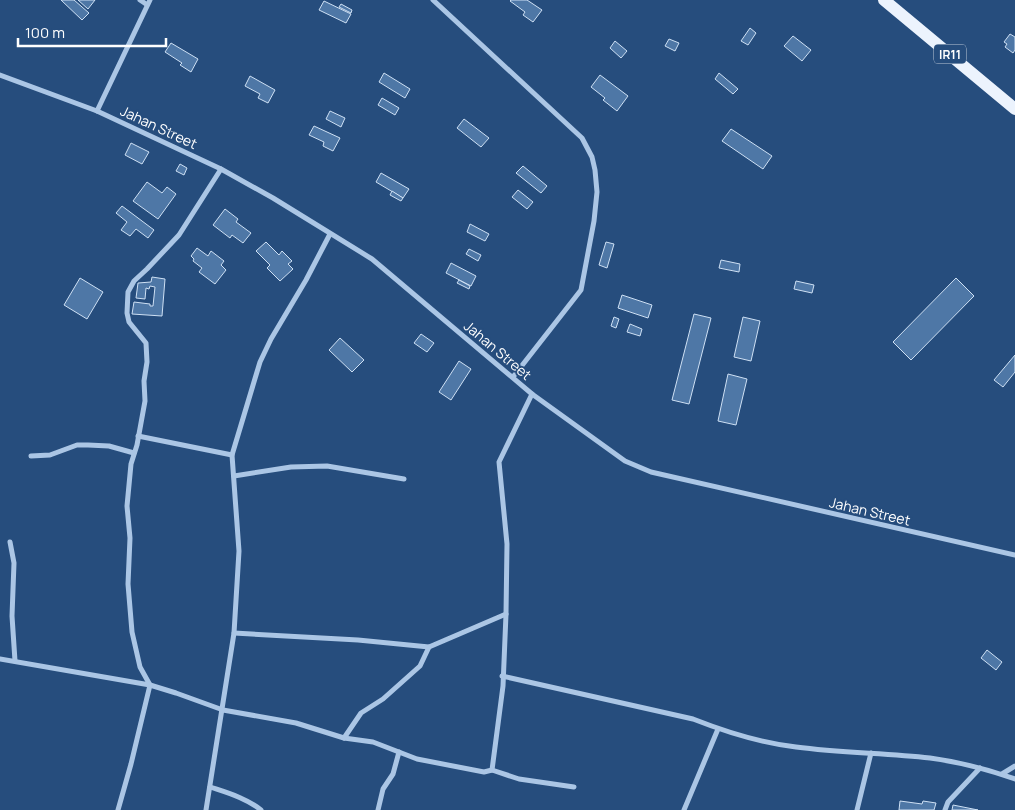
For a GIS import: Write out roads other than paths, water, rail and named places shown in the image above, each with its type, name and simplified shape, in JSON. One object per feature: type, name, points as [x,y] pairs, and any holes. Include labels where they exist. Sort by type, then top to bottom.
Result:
[{"type":"main road","name":"IR11","points":[[884,0],[1015,109]]},
{"type":"street","points":[[97,111],[148,2],[140,0]]},
{"type":"street","points":[[433,0],[582,138],[592,157],[595,170],[594,221],[581,290],[513,377]]},
{"type":"street","name":"Jahan Street","points":[[0,75],[97,111],[221,169],[372,258],[532,394],[625,461],[651,472],[1015,555]]},
{"type":"street","points":[[118,810],[150,685],[140,667],[132,632],[129,594],[130,538],[127,506],[130,464],[146,401],[144,381],[147,351],[146,343],[129,322],[127,313],[128,292],[134,281],[147,270],[179,235],[221,169]]},
{"type":"street","points":[[206,810],[234,633],[239,551],[232,455],[260,362],[271,338],[306,280],[330,234]]},
{"type":"street","points":[[492,770],[503,686],[506,614],[507,544],[499,462],[532,394]]},
{"type":"street","points":[[138,436],[232,455]]},
{"type":"street","points":[[31,456],[50,455],[77,445],[88,444],[109,446],[134,453]]},
{"type":"street","points":[[234,476],[291,467],[327,466],[404,480]]},
{"type":"street","points":[[10,542],[14,563],[12,616],[15,661]]},
{"type":"street","points":[[234,633],[358,640],[429,647],[506,614]]},
{"type":"street","points":[[344,738],[361,713],[383,699],[420,666],[429,647]]},
{"type":"street","points":[[0,659],[150,685],[223,710],[296,723],[344,738],[373,742],[417,759],[455,768],[484,772],[492,770],[519,779],[574,788]]},
{"type":"street","points":[[502,676],[693,719],[718,729],[754,739],[795,747],[931,758],[980,768],[1015,779]]},
{"type":"street","points":[[684,810],[718,729]]},
{"type":"street","points":[[378,810],[383,789],[393,774],[399,752]]},
{"type":"street","points":[[857,810],[871,753]]},
{"type":"street","points":[[1002,774],[1015,766]]},
{"type":"street","points":[[945,810],[948,802],[980,768]]},
{"type":"street","points":[[210,787],[238,796],[261,810]]}]
